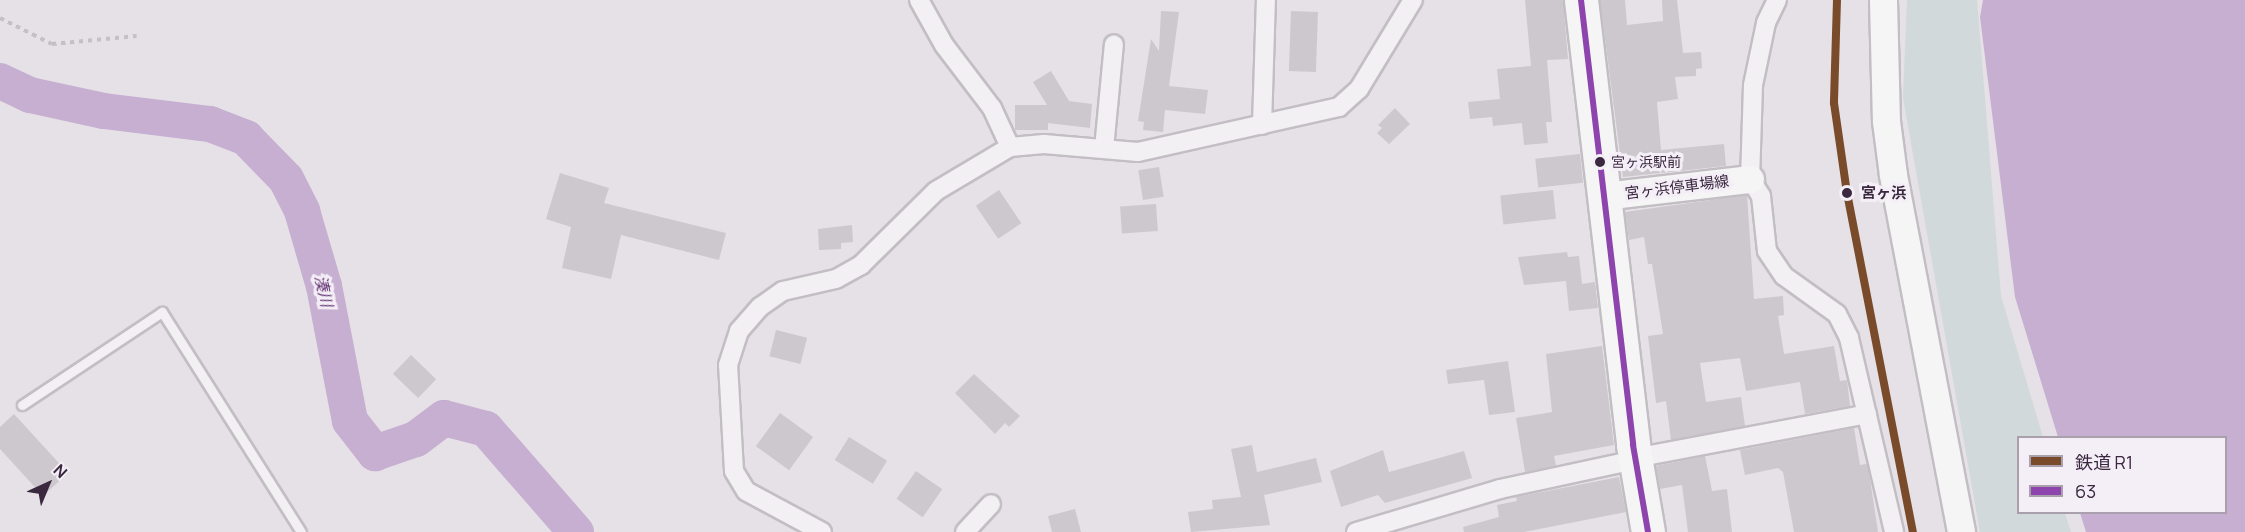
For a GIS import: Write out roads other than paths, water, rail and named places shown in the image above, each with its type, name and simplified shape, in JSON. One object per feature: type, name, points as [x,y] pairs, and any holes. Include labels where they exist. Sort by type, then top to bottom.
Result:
[{"type":"highway","points":[[1581,0],[1635,459],[1647,532]]},
{"type":"street","points":[[919,0],[944,45],[992,108],[1010,147]]},
{"type":"street","points":[[1262,125],[1266,0]]},
{"type":"street","points":[[822,532],[746,491],[734,471],[728,365],[739,331],[760,306],[783,291],[836,279],[861,265],[936,191],[1010,147],[1044,144],[1138,152],[1262,125],[1349,100],[1413,0]]},
{"type":"street","points":[[1777,0],[1766,23],[1753,85],[1750,179],[1761,196],[1767,251],[1784,276],[1837,314],[1849,338],[1894,532]]},
{"type":"street","points":[[1883,0],[1893,175],[1961,532]]},
{"type":"street","points":[[1104,149],[1113,44]]},
{"type":"street","name":"宮ヶ浜停車場線","points":[[1603,196],[1750,179]]},
{"type":"street","points":[[1356,532],[1500,489],[1635,459],[1867,414]]},
{"type":"street","points":[[965,532],[991,504]]},
{"type":"lane","points":[[22,405],[162,312],[301,532]]},
{"type":"waterway","name":"湊川","points":[[0,81],[30,95],[104,111],[210,124],[246,138],[286,179],[302,211],[324,286],[350,421],[375,453],[416,439],[444,418],[486,429],[576,532]]},
{"type":"rail line","name":"R1","points":[[1837,0],[1834,103],[1847,193],[1913,532]]},
{"type":"place","name":"宮ヶ浜駅前","points":[[1600,162]]},
{"type":"place","name":"宮ヶ浜","points":[[1847,193]]}]
